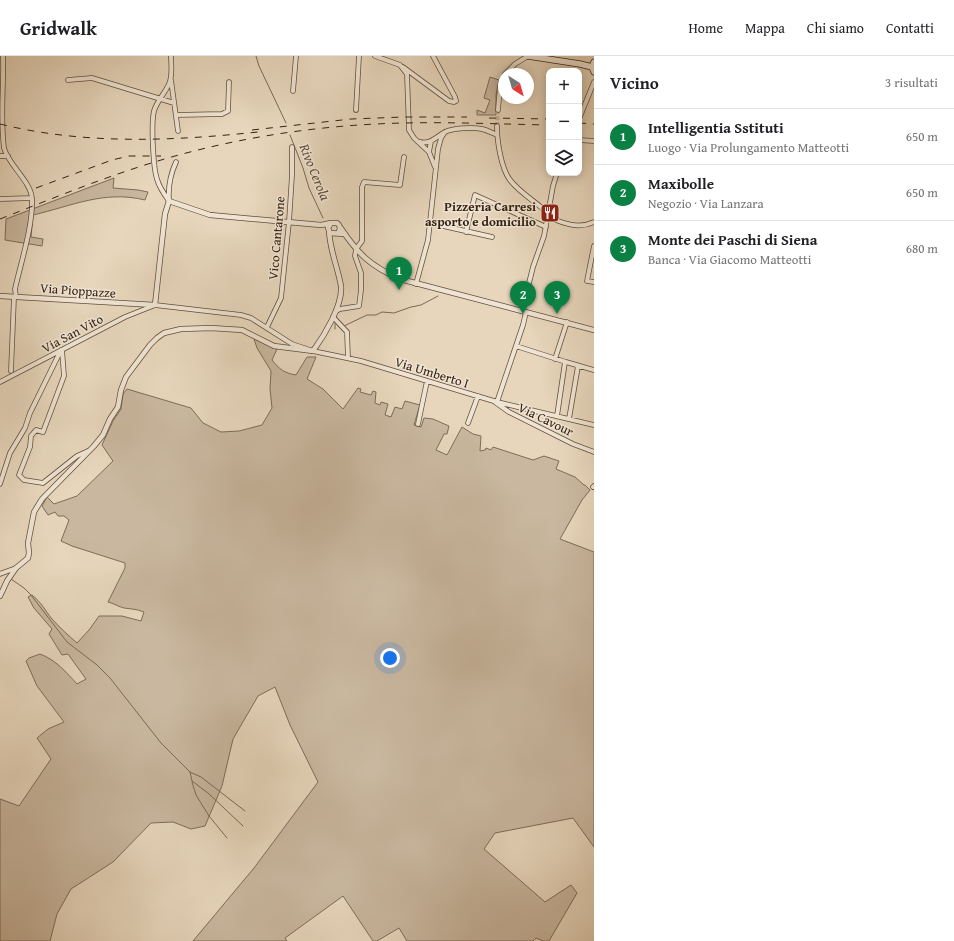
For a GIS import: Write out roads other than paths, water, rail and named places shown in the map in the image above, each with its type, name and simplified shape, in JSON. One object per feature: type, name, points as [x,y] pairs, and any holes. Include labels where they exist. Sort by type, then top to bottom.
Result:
[{"type":"main road","points":[[528,56],[580,64],[593,70]]},
{"type":"street","points":[[3,56],[1,129],[5,150],[30,190],[32,198],[30,224],[15,289],[11,371]]},
{"type":"street","points":[[171,56],[171,79],[178,132]]},
{"type":"street","points":[[294,91],[296,56]]},
{"type":"street","points":[[356,110],[359,56]]},
{"type":"street","points":[[375,56],[400,65],[412,72],[449,101],[454,102],[456,100],[455,97],[433,56]]},
{"type":"street","points":[[511,68],[528,56]]},
{"type":"street","points":[[400,65],[407,74],[407,114],[409,130],[414,138],[429,152],[435,170]]},
{"type":"street","points":[[68,80],[92,78],[174,103]]},
{"type":"street","points":[[171,79],[156,105],[153,117],[155,171],[160,188],[169,200],[210,215],[320,226],[332,234],[344,234]]},
{"type":"street","points":[[176,115],[222,114],[228,111],[229,82]]},
{"type":"street","points":[[582,112],[594,85]]},
{"type":"street","points":[[498,104],[498,110]]},
{"type":"street","points":[[497,126],[499,150],[509,179],[516,187],[548,213],[551,218],[578,226],[593,224]]},
{"type":"street","points":[[418,141],[424,143],[431,141],[445,132],[456,129],[482,128],[497,134]]},
{"type":"street","points":[[416,284],[428,240],[438,149],[441,138],[445,132]]},
{"type":"street","points":[[582,140],[594,141]]},
{"type":"street","points":[[431,141],[438,149]]},
{"type":"street","points":[[429,152],[431,141]]},
{"type":"street","name":"Vico Cantarone","points":[[267,327],[281,298],[292,175],[292,147]]},
{"type":"street","points":[[0,156],[8,156]]},
{"type":"street","points":[[336,312],[340,309],[359,306],[361,273],[355,256],[356,249],[362,241],[362,187],[364,182],[400,185],[404,157]]},
{"type":"street","points":[[155,305],[165,214],[169,200],[168,194],[173,170],[176,162]]},
{"type":"street","points":[[497,402],[516,346],[533,267],[544,236],[556,176]]},
{"type":"street","points":[[466,232],[475,195],[546,227]]},
{"type":"street","points":[[0,199],[32,198]]},
{"type":"street","points":[[0,596],[9,577],[16,568],[28,558],[28,543],[34,512],[42,499],[91,450],[103,435],[110,419],[118,407],[121,390],[126,377],[150,345],[164,333],[181,329],[211,328],[242,330],[274,346],[313,351],[336,312],[340,295],[341,287],[328,226],[331,223]]},
{"type":"street","points":[[320,226],[337,223],[363,258],[384,272],[400,279],[594,330]]},
{"type":"street","points":[[430,223],[492,237]]},
{"type":"street","points":[[330,239],[337,233],[340,227]]},
{"type":"street","points":[[594,246],[587,281],[594,282]]},
{"type":"street","name":"Via Pioppazze","points":[[0,296],[155,305]]},
{"type":"street","name":"Via Umberto I","points":[[155,305],[241,315],[251,318],[267,327],[292,344],[313,351],[361,361],[497,402],[569,420],[594,424]]},
{"type":"street","name":"Via San Vito","points":[[0,382],[125,317],[155,305]]},
{"type":"street","points":[[333,317],[347,332],[348,358]]},
{"type":"street","points":[[555,359],[567,322]]},
{"type":"street","points":[[516,346],[594,370]]},
{"type":"street","points":[[62,350],[64,376],[43,432],[36,430],[32,436],[30,447],[19,475],[24,480],[43,483],[77,456],[91,450]]},
{"type":"street","points":[[0,484],[10,453],[25,428],[30,413],[62,350]]},
{"type":"street","points":[[557,416],[564,362]]},
{"type":"street","points":[[569,420],[578,366]]},
{"type":"street","points":[[418,424],[427,380]]},
{"type":"street","points":[[468,423],[478,396]]},
{"type":"street","name":"Via Cavour","points":[[491,400],[509,412],[573,444],[594,452]]},
{"type":"street","points":[[2,573],[16,568]]},
{"type":"waterway","name":"Rivo Cerola","points":[[256,56],[259,66],[286,123]]},
{"type":"waterway","name":"Rivo Cerola","points":[[290,135],[309,188],[323,218]]},
{"type":"waterway","points":[[344,326],[367,315],[376,315],[382,312],[394,313],[421,305],[438,296]]},
{"type":"waterway","name":"Rivo Cerola","points":[[335,324],[335,329]]},
{"type":"waterway","points":[[11,579],[31,595],[67,642],[97,665],[110,678],[161,743],[190,772],[201,777],[245,811]]},
{"type":"waterway","points":[[190,772],[192,781],[208,793],[243,826]]},
{"type":"waterway","points":[[192,782],[196,795],[209,816],[227,838]]},
{"type":"tunnel","points":[[497,126],[498,110]]},
{"type":"railway","points":[[252,130],[351,119],[467,117]]},
{"type":"railway","points":[[489,118],[546,119]]},
{"type":"railway","points":[[0,219],[144,165],[194,151],[261,137],[330,127],[398,123],[546,125]]},
{"type":"railway","points":[[582,123],[594,124]]},
{"type":"railway","points":[[0,124],[32,131],[96,138],[193,138],[258,132]]},
{"type":"railway","points":[[36,188],[112,160],[129,156],[161,156]]},
{"type":"place","name":"Pizzeria Carresi asporto e domicilio","points":[[550,213]]},
{"type":"place","name":"Intelligentia Sstituti","points":[[399,290]]},
{"type":"place","name":"Maxibolle","points":[[523,314]]},
{"type":"place","name":"Monte dei Paschi di Siena","points":[[557,314]]}]
